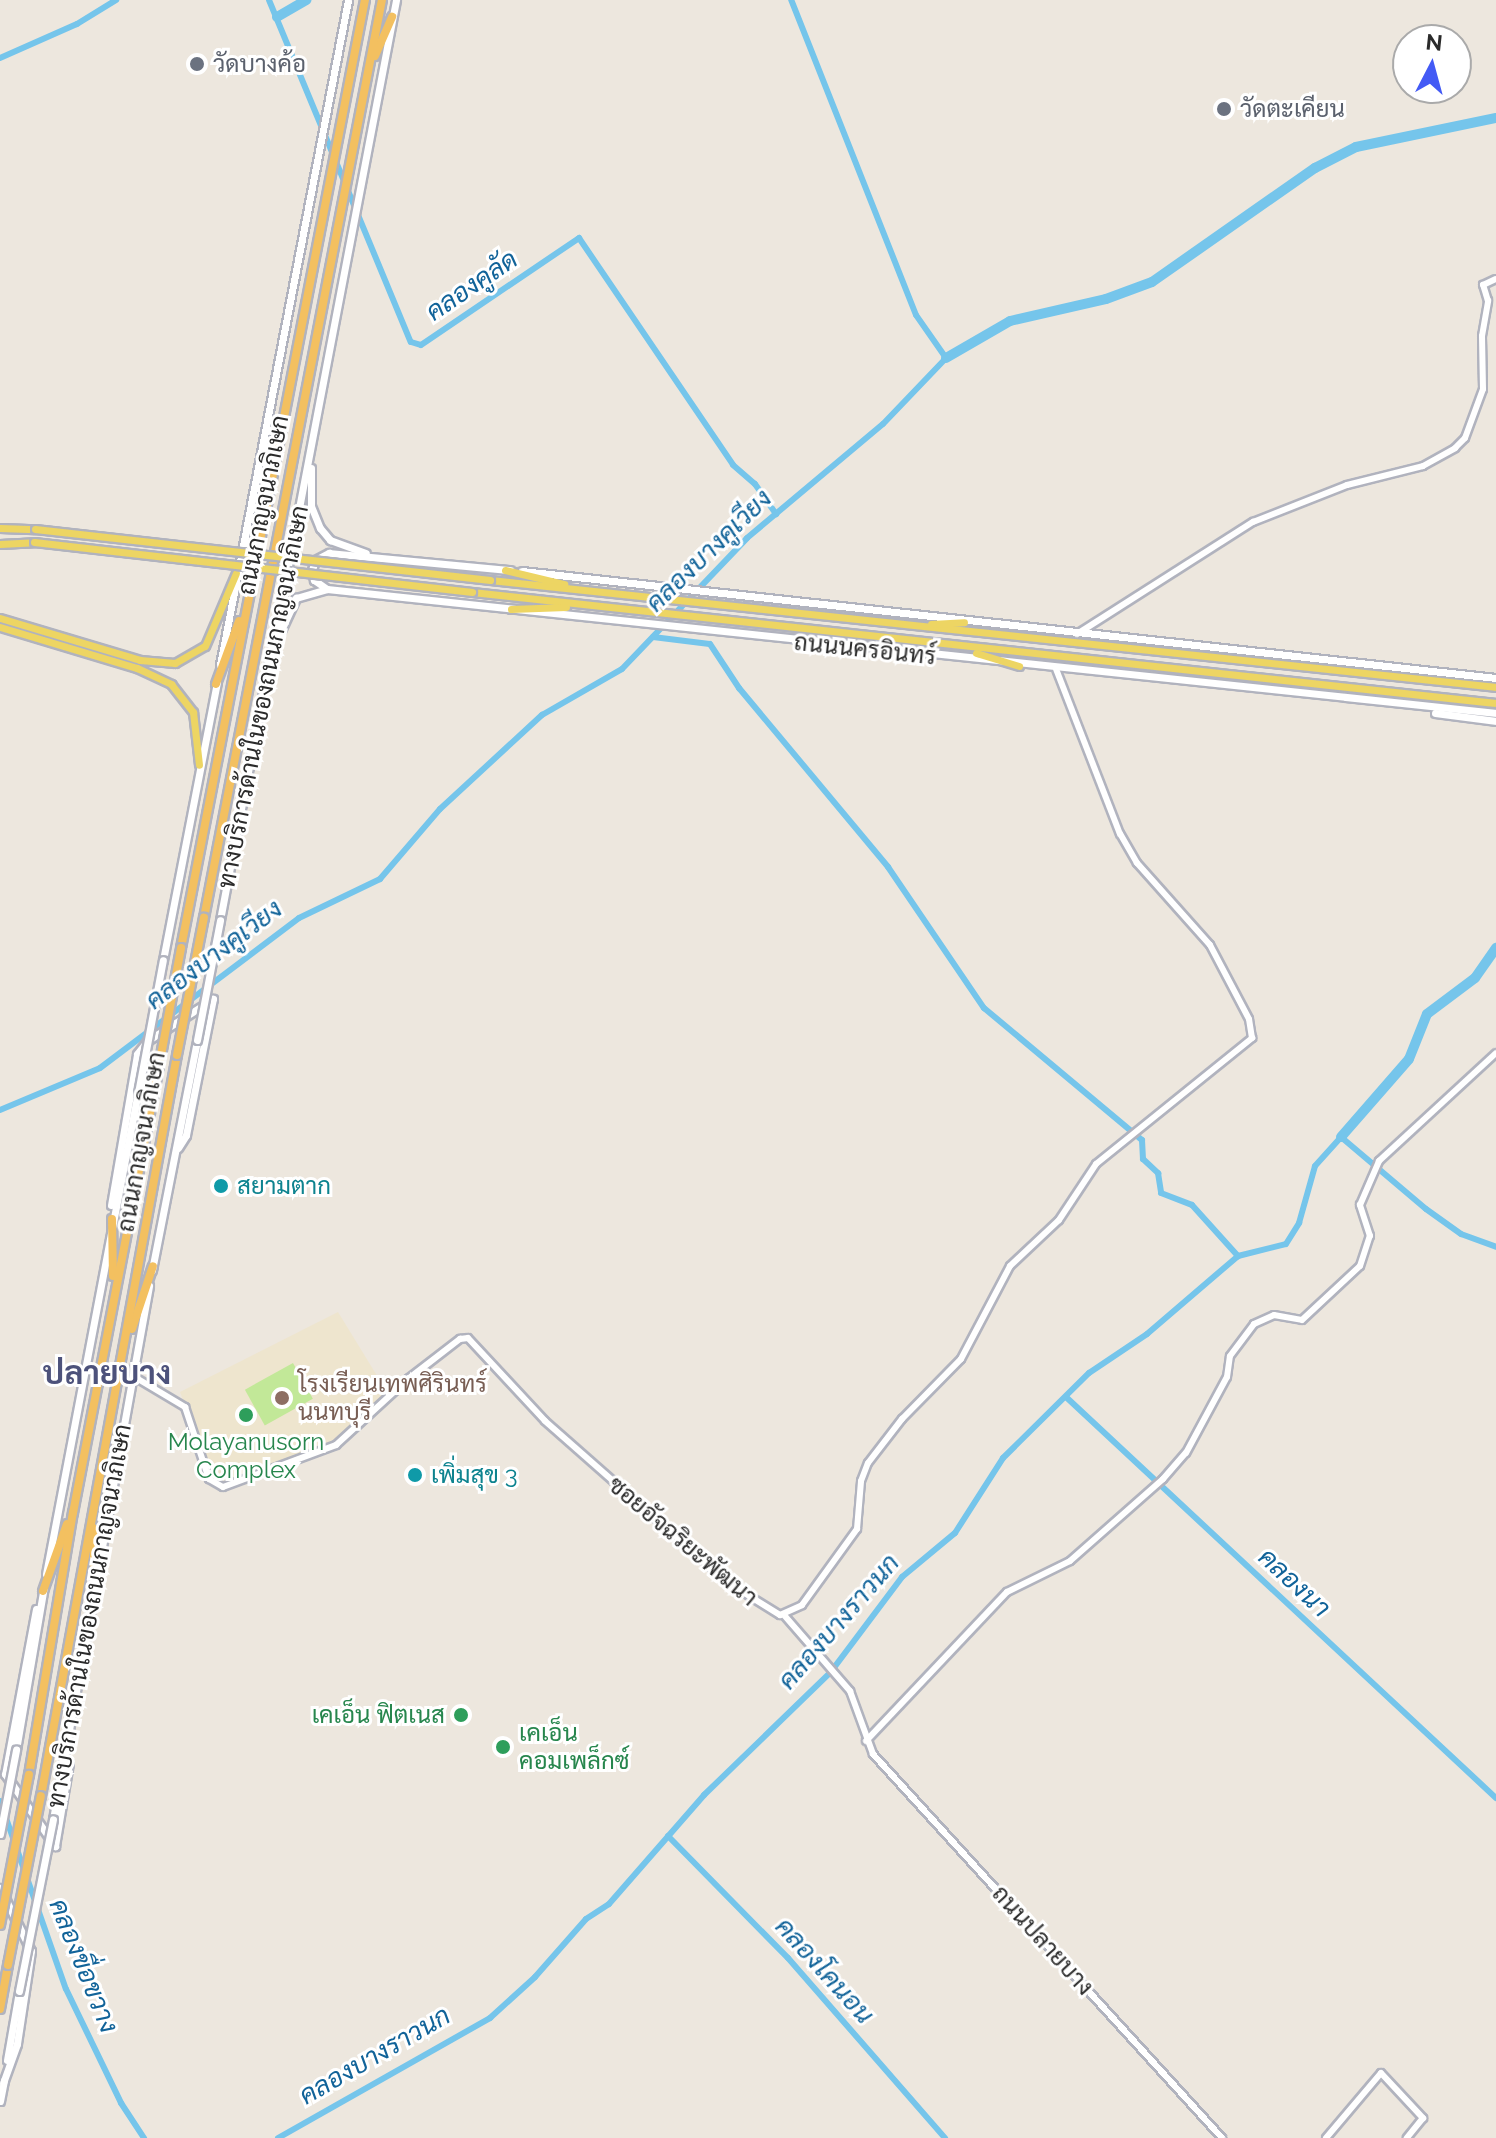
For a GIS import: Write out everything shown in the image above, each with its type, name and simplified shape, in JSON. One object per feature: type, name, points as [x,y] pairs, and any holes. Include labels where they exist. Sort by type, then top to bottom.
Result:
[{"type":"highway","name":"ถนนกาญจนาภิเษก","points":[[0,1925],[113,1293],[365,0]]},
{"type":"highway","name":"ถนนกาญจนาภิเษก","points":[[0,2009],[177,1055],[382,0]]},
{"type":"highway","points":[[371,61],[392,17]]},
{"type":"highway","points":[[216,684],[245,609]]},
{"type":"highway","points":[[112,1217],[113,1293]]},
{"type":"highway","points":[[122,1355],[153,1266]]},
{"type":"highway","points":[[94,1503],[95,1579]]},
{"type":"highway","points":[[43,1596],[73,1513]]},
{"type":"main road","points":[[0,1834],[112,1217],[348,0]]},
{"type":"main road","name":"ทางบริการด้านในของถนนกาญจนาภิเษก","points":[[0,2101],[153,1266],[396,0]]},
{"type":"main road","points":[[312,445],[311,506],[320,528],[330,540],[372,555]]},
{"type":"main road","name":"ถนนนครอินทร์","points":[[0,528],[35,529],[1496,687]]},
{"type":"main road","name":"ถนนนครอินทร์","points":[[0,544],[34,542],[684,617],[1496,703]]},
{"type":"main road","points":[[327,589],[313,576],[320,556],[372,555]]},
{"type":"main road","name":"ถนนนครอินทร์","points":[[372,555],[1416,672],[1496,676]]},
{"type":"main road","points":[[505,570],[593,591]]},
{"type":"main road","points":[[0,618],[140,660],[175,663],[197,655],[205,646],[236,573]]},
{"type":"main road","points":[[271,652],[296,598],[327,589]]},
{"type":"main road","name":"ถนนนครอินทร์","points":[[327,589],[1404,707],[1496,713]]},
{"type":"main road","points":[[511,609],[592,606]]},
{"type":"main road","points":[[909,625],[964,622]]},
{"type":"main road","points":[[0,627],[137,668],[171,684],[193,712],[199,765]]},
{"type":"main road","points":[[955,646],[1019,666]]},
{"type":"main road","points":[[1404,707],[1496,721]]},
{"type":"main road","points":[[112,1217],[111,1191],[137,1054],[147,1041],[213,999],[186,1135],[176,1151]]},
{"type":"main road","points":[[43,1596],[30,1634],[5,1774],[55,1846],[74,1710]]},
{"type":"main road","points":[[0,1888],[31,1951],[17,2044],[3,2083]]},
{"type":"street","points":[[1077,634],[1253,522],[1347,485],[1423,466],[1455,448],[1465,438],[1483,389],[1482,336],[1488,301],[1483,285],[1496,279]]},
{"type":"street","name":"ซอยอัจฉริยะพัฒนา","points":[[133,1376],[185,1407],[209,1479],[223,1487],[336,1445],[416,1372],[460,1339],[468,1338],[598,1470],[730,1584],[784,1615],[802,1605],[845,1550],[857,1529],[861,1481],[868,1463],[961,1359],[1010,1266],[1059,1220],[1093,1167],[1251,1042],[1249,1019],[1210,945],[1137,863],[1120,834],[1056,669]]},
{"type":"street","points":[[866,1741],[1007,1592],[1070,1561],[1163,1479],[1186,1453],[1215,1400],[1239,1339],[1274,1315],[1302,1320],[1360,1266],[1370,1236],[1360,1205],[1379,1161],[1496,1053]]},
{"type":"street","name":"ถนนปลายบาง","points":[[784,1615],[827,1658],[850,1691],[866,1741],[1222,2138]]},
{"type":"street","points":[[1326,2138],[1381,2073],[1423,2118],[1407,2138]]},
{"type":"shaded area","name":"โรงเรียนเทพศิรินทร์ นนทบุรี","points":[[338,1312],[387,1392],[345,1434],[304,1455],[219,1482],[213,1479],[180,1392]]},
{"type":"green space","points":[[293,1363],[313,1399],[265,1426],[245,1390]]},
{"type":"waterway","points":[[0,58],[77,24],[116,0]]},
{"type":"waterway","name":"คลองคูลัด","points":[[269,0],[411,342],[421,345],[579,238],[733,465],[755,484],[776,514]]},
{"type":"waterway","points":[[277,17],[307,0]]},
{"type":"waterway","name":"คลองบางคูเวียง","points":[[0,1110],[100,1068],[299,918],[380,879],[440,809],[542,715],[622,669],[747,538],[883,424],[946,358],[916,315],[791,0]]},
{"type":"waterway","name":"คลองบางคูเวียง","points":[[946,358],[1010,321],[1106,299],[1152,282],[1315,168],[1356,147],[1496,118]]},
{"type":"waterway","points":[[653,637],[710,644],[739,688],[888,867],[984,1008],[1142,1140],[1143,1159],[1158,1173],[1161,1193],[1192,1205],[1238,1256]]},
{"type":"waterway","name":"คลองบางราวนก","points":[[1341,1137],[1409,1059],[1427,1014],[1475,978],[1496,948]]},
{"type":"waterway","name":"คลองบางราวนก","points":[[278,2138],[490,2018],[535,1977],[586,1919],[609,1904],[704,1795],[830,1673],[902,1577],[955,1533],[1003,1458],[1089,1373],[1147,1334],[1238,1256],[1286,1244],[1299,1223],[1315,1166],[1341,1137],[1426,1209],[1461,1234],[1496,1247]]},
{"type":"waterway","name":"คลองนา","points":[[1066,1397],[1496,1798]]},
{"type":"waterway","name":"คลองขื่อขวาง","points":[[0,1801],[66,1989],[121,2103],[144,2138]]},
{"type":"waterway","name":"คลองโคนอน","points":[[668,1836],[788,1958],[945,2138]]},
{"type":"place","name":"วัดบางค้อ","points":[[197,64]]},
{"type":"place","name":"วัดตะเคียน","points":[[1224,109]]},
{"type":"place","name":"สยามตาก","points":[[221,1186]]},
{"type":"place","name":"โรงเรียนเทพศิรินทร์ นนทบุรี","points":[[282,1398]]},
{"type":"place","name":"Molayanusorn Complex","points":[[246,1415]]},
{"type":"place","name":"เพิ่มสุข 3","points":[[415,1475]]},
{"type":"place","name":"เคเอ็น ฟิตเนส","points":[[461,1715]]},
{"type":"place","name":"เคเอ็น คอมเพล็กซ์","points":[[503,1747]]},
{"type":"district","name":"ปลายบาง","points":[[107,1373]]}]
